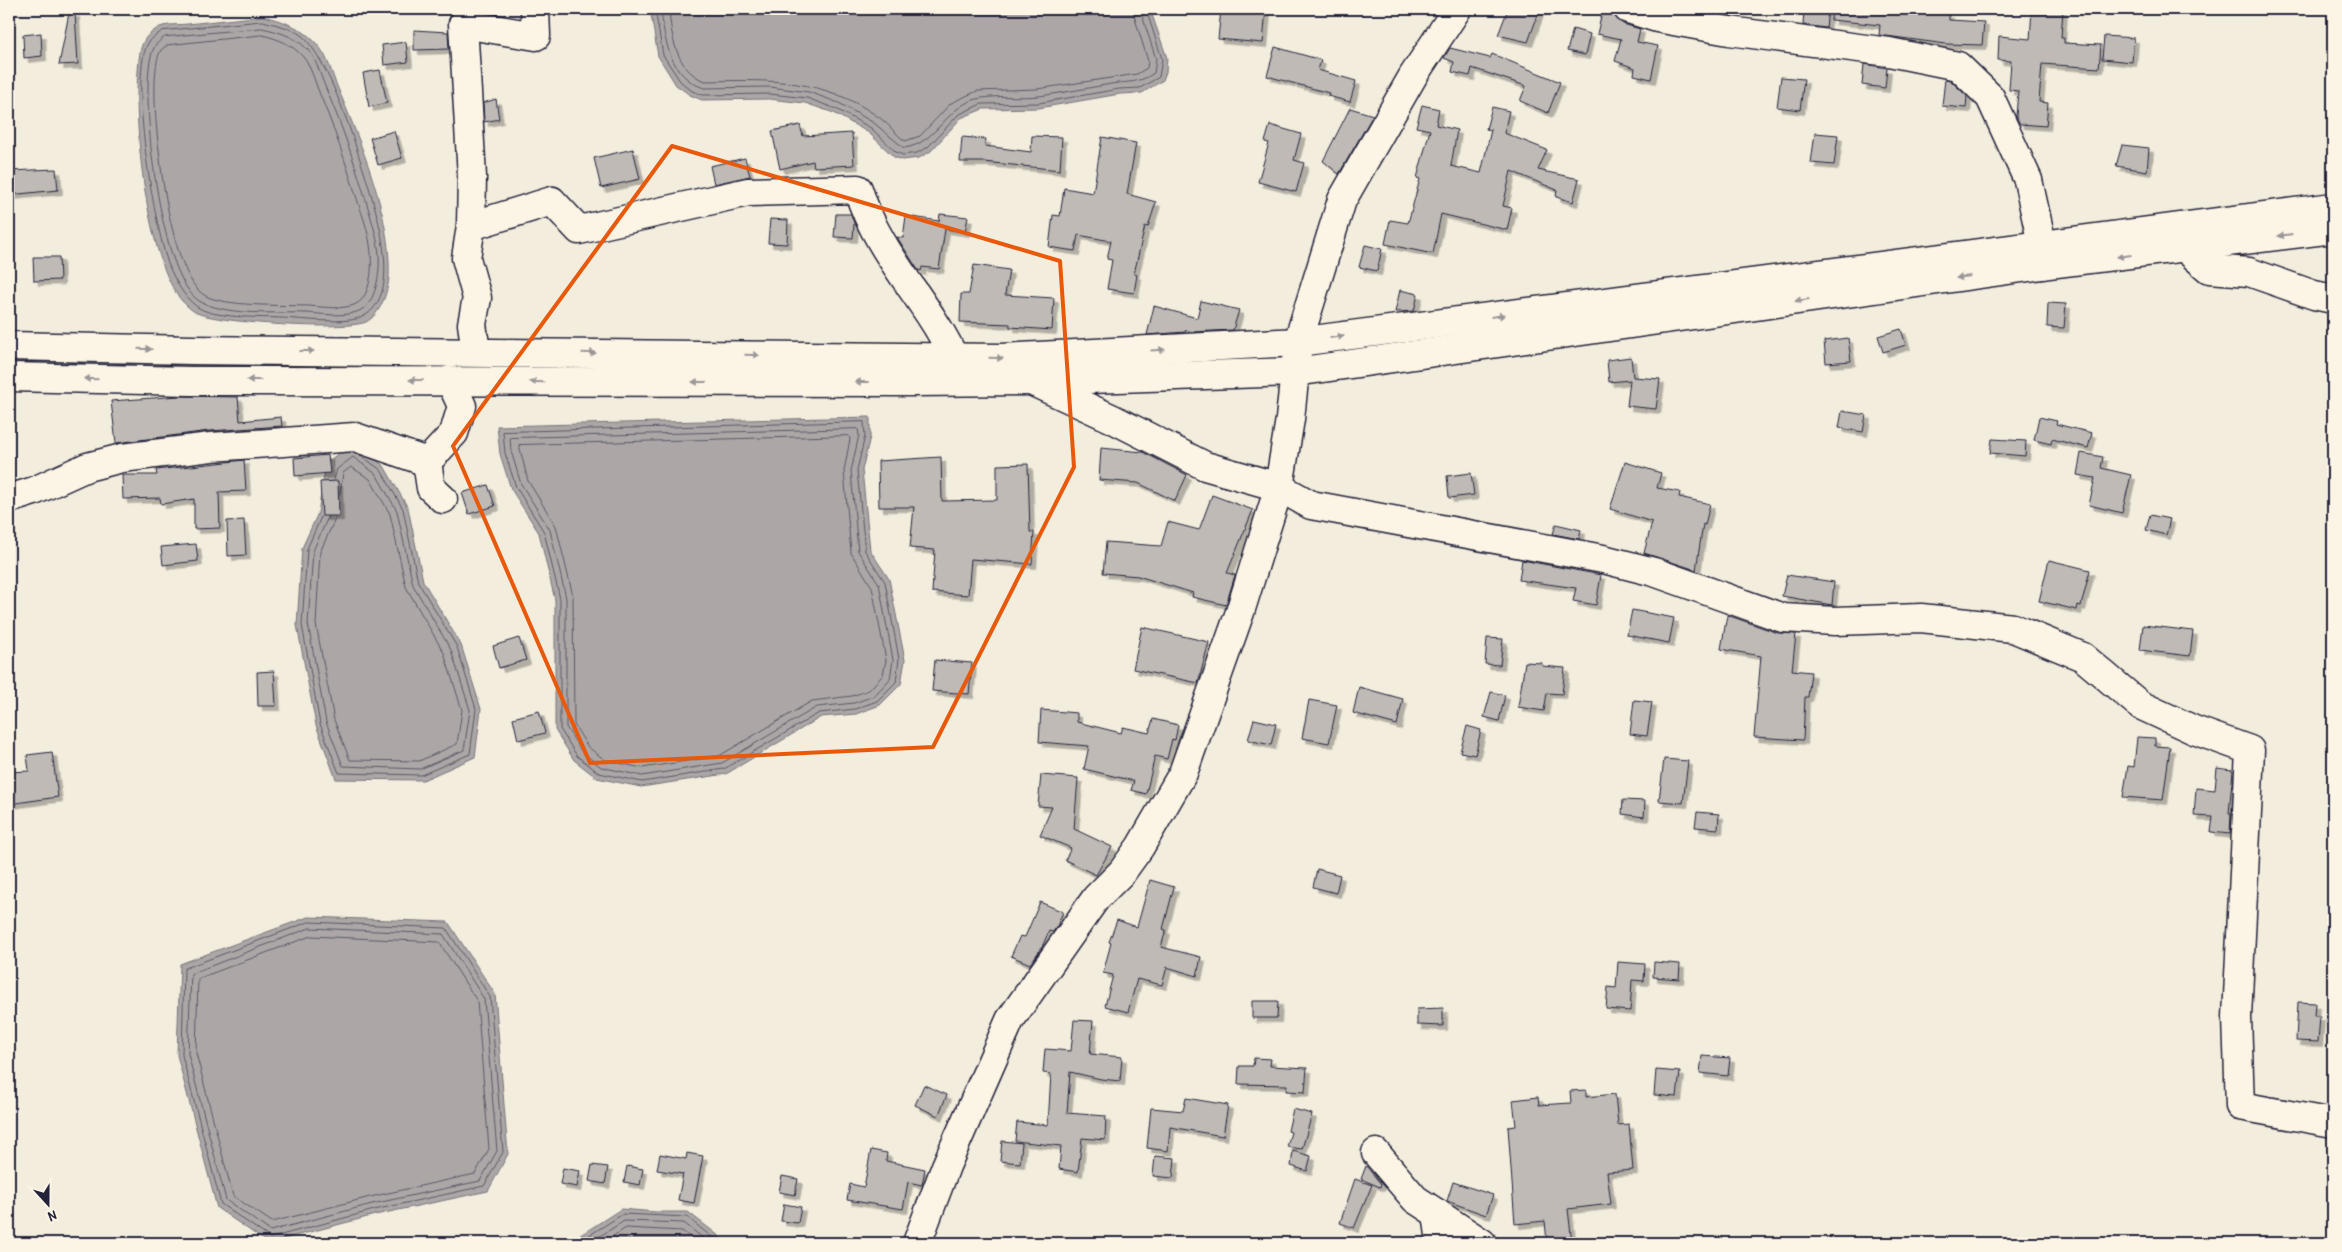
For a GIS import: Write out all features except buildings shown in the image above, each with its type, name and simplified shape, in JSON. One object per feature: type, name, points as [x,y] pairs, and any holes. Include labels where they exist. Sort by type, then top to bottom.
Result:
[{"type":"main road","points":[[476,352],[472,324],[478,298],[466,258],[472,226],[472,177],[463,24],[536,36],[535,9]]},
{"type":"main road","points":[[917,1243],[946,1166],[1010,1020],[1096,898],[1122,872],[1136,853],[1183,773],[1228,646],[1279,487],[1290,419],[1298,342],[1342,200],[1413,76],[1457,9]]},
{"type":"main road","points":[[1628,9],[1657,18],[1728,31],[1889,52],[1958,66],[1990,97],[2009,135],[2028,180],[2042,255]]},
{"type":"main road","points":[[472,226],[552,202],[579,230],[748,192],[858,189],[866,214],[885,251],[959,369]]},
{"type":"main road","points":[[9,346],[202,350],[476,352],[959,369],[1031,381],[1295,372],[2042,255],[2333,207]]},
{"type":"main road","points":[[9,377],[191,381],[450,380],[542,382],[959,369],[1002,358],[1298,342],[2042,255],[2186,249],[2333,229]]},
{"type":"main road","points":[[2186,249],[2209,269],[2249,272],[2314,295],[2333,299]]},
{"type":"main road","points":[[427,462],[454,433],[462,406],[450,380]]},
{"type":"main road","points":[[1031,381],[1113,419],[1205,466],[1279,487],[1311,505],[1603,559],[1654,572],[1783,618],[1835,621],[1921,618],[2013,628],[2083,657],[2140,705],[2194,730],[2250,750],[2236,1017],[2240,1106],[2333,1124]]},
{"type":"main road","points":[[9,499],[34,491],[87,467],[122,458],[211,447],[355,437],[427,462]]},
{"type":"main road","points":[[427,462],[431,488],[443,499]]},
{"type":"main road","points":[[1376,1153],[1415,1199],[1482,1243]]},
{"type":"main road","points":[[1437,1213],[1441,1243]]},
{"type":"highlighted area","points":[[672,146],[1060,261],[1074,467],[933,747],[590,763],[453,446]]},
{"type":"water","points":[[650,9],[1150,9],[1167,58],[1166,72],[1163,80],[1142,93],[1120,94],[1039,108],[983,109],[961,118],[931,151],[919,158],[903,160],[894,157],[869,133],[834,113],[805,103],[769,99],[702,100],[690,95],[676,85],[658,56]]},
{"type":"water","points":[[263,16],[287,23],[308,35],[323,52],[373,180],[380,205],[389,254],[389,277],[387,289],[379,309],[366,322],[354,325],[309,326],[254,323],[209,317],[197,313],[182,301],[170,282],[160,256],[151,225],[140,157],[137,94],[138,71],[143,43],[146,37],[163,26]]},
{"type":"water","points":[[870,417],[870,437],[862,470],[870,550],[889,579],[905,660],[901,684],[880,705],[856,714],[821,717],[726,774],[641,787],[597,778],[574,760],[555,730],[555,600],[539,533],[511,489],[500,454],[497,426]]},
{"type":"water","points":[[352,443],[384,466],[408,508],[423,581],[461,645],[481,709],[475,757],[423,780],[336,779],[316,725],[297,625],[302,548],[318,513],[326,463]]},
{"type":"water","points":[[308,917],[448,922],[495,994],[508,1154],[488,1191],[375,1215],[268,1243],[217,1208],[177,1055],[180,964]]},
{"type":"water","points":[[621,1209],[688,1212],[719,1236],[721,1243],[568,1243]]}]
